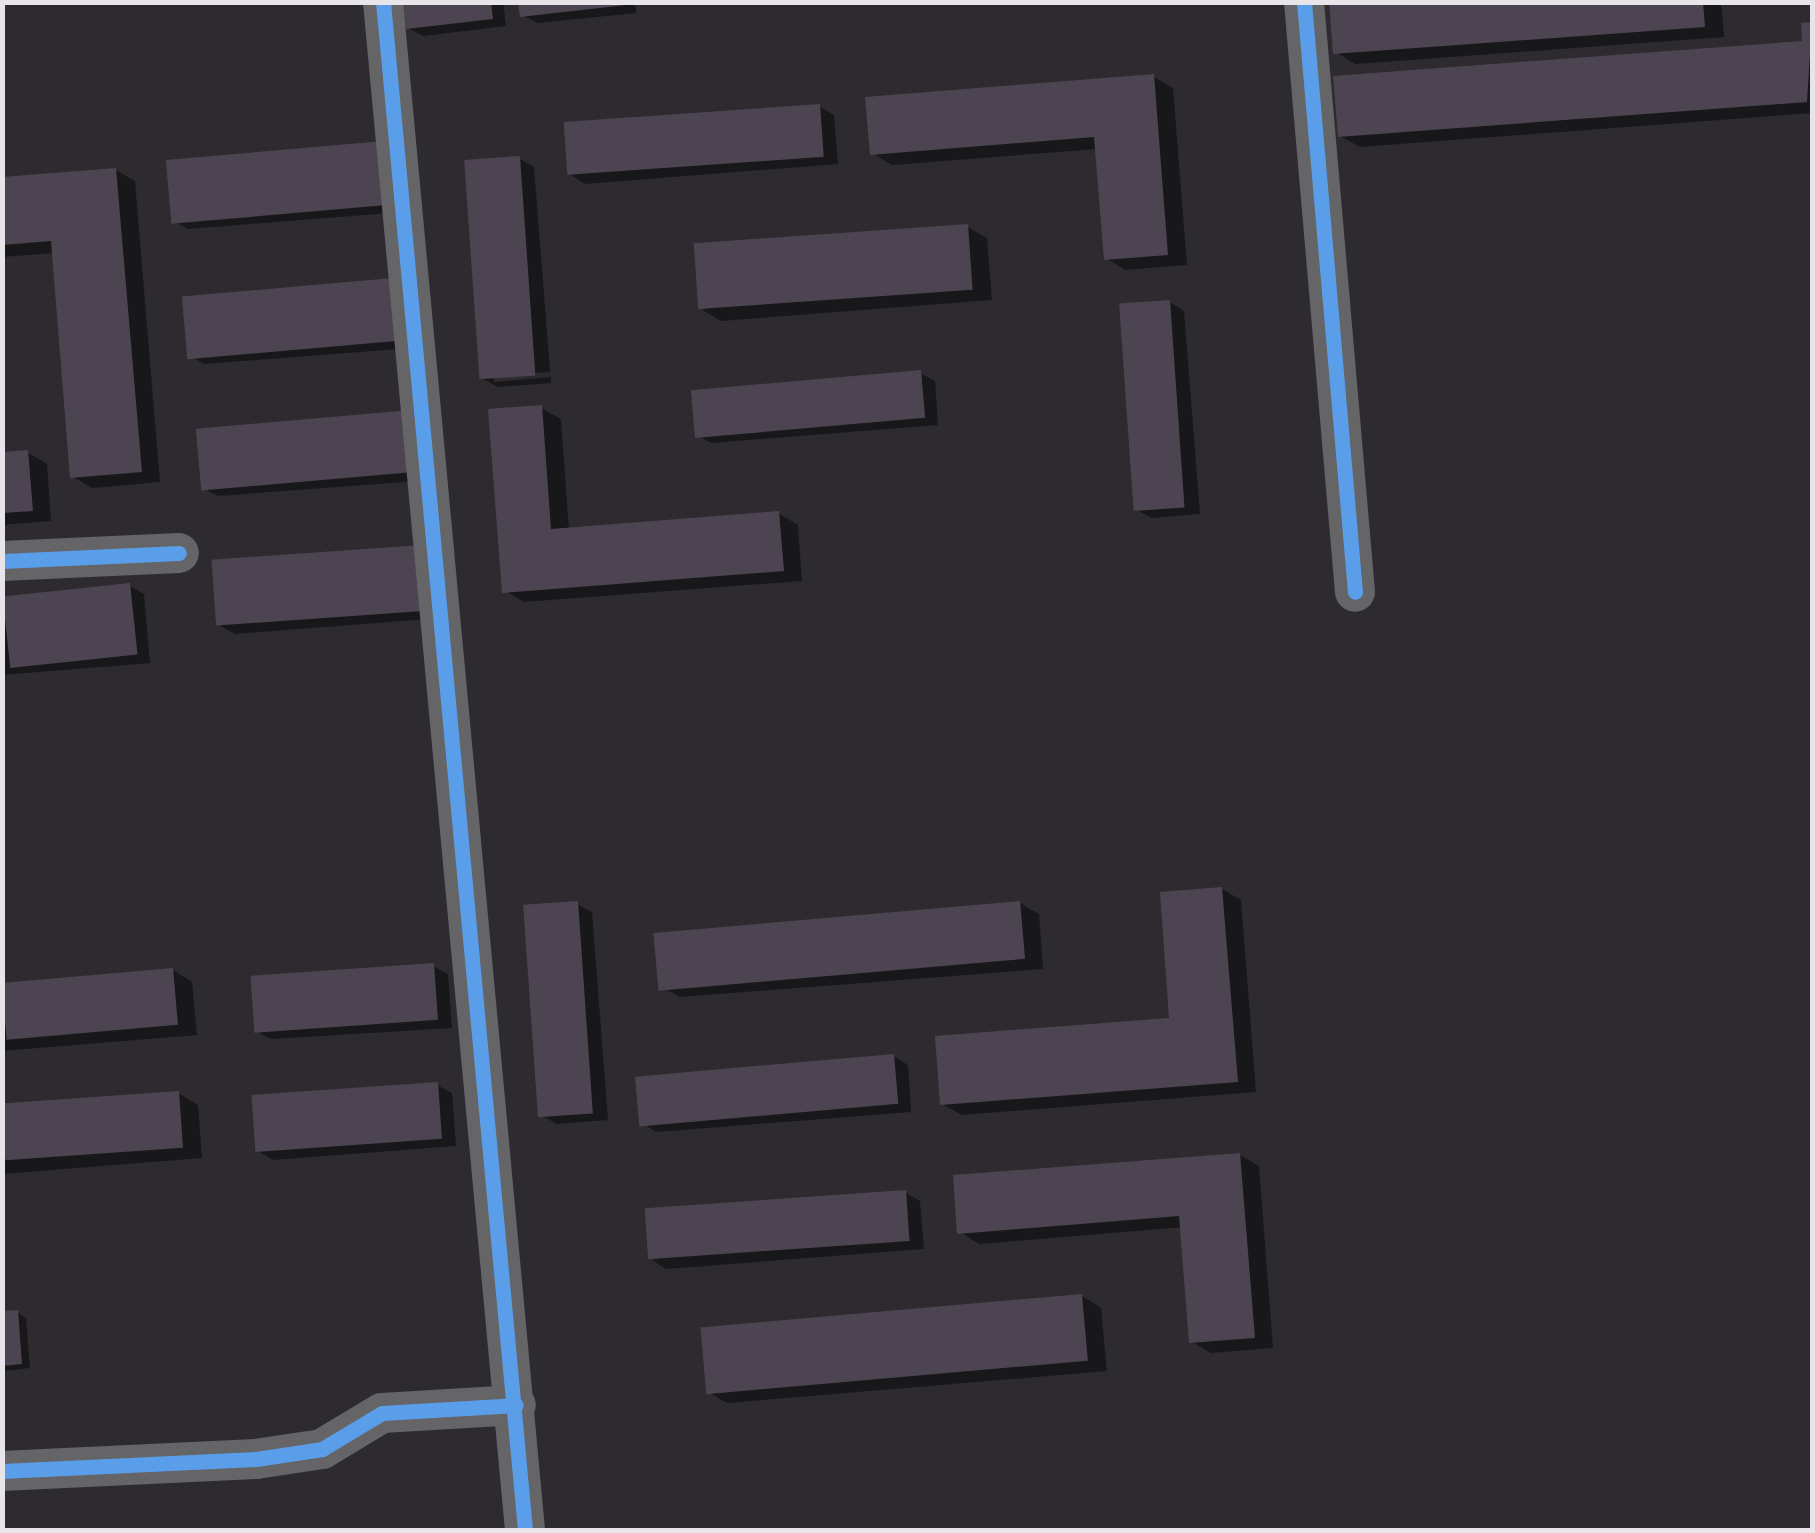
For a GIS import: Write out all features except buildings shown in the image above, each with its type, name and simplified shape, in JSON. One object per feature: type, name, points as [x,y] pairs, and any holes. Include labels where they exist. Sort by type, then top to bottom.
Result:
[{"type":"street","points":[[382,2],[525,1530]]},
{"type":"street","points":[[1304,2],[1356,592]]},
{"type":"street","points":[[2,562],[179,553]]},
{"type":"street","points":[[2,1470],[256,1458],[322,1449],[382,1413],[516,1405]]},
{"type":"cycle path","points":[[383,2],[525,1530]]},
{"type":"cycle path","points":[[1304,2],[1355,592]]},
{"type":"cycle path","points":[[2,561],[179,553]]},
{"type":"cycle path","points":[[2,1471],[256,1459],[322,1449],[382,1413],[516,1405]]}]
